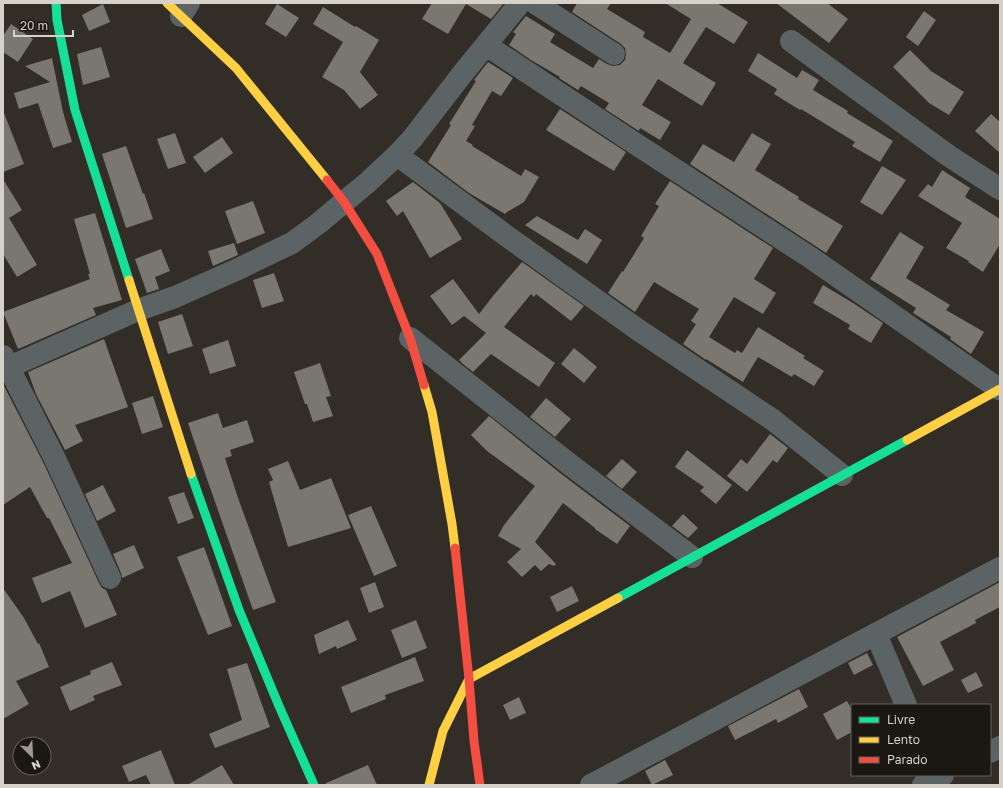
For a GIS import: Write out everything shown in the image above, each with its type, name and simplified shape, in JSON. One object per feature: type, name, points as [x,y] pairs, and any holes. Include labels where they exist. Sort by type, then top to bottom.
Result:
[{"type":"street","points":[[56,3],[57,20],[75,110],[185,455],[239,610],[314,785]]},
{"type":"street","points":[[110,578],[56,461],[6,361],[175,297],[292,243],[319,223],[367,183],[397,155],[412,139],[520,3]]},
{"type":"street","points":[[535,3],[614,54]]},
{"type":"street","points":[[179,7],[236,68],[344,202],[377,254],[410,338],[432,412],[452,524],[469,679],[474,741],[480,785]]},
{"type":"street","points":[[791,41],[950,156],[1000,189]]},
{"type":"street","points":[[429,785],[443,731],[469,679],[999,389],[810,258],[486,45]]},
{"type":"street","points":[[397,155],[508,237],[631,324],[773,420],[842,475]]},
{"type":"street","points":[[410,338],[568,463],[692,557]]},
{"type":"street","points":[[591,785],[1000,568]]},
{"type":"street","points":[[876,634],[906,704]]},
{"type":"street","points":[[991,752],[1000,747]]},
{"type":"building","points":[[432,3],[504,3],[491,19],[466,4],[448,34],[422,19]]},
{"type":"building","points":[[577,3],[611,3],[607,9],[645,32],[643,37],[670,53],[691,19],[665,3],[717,3],[748,22],[734,44],[706,27],[683,63],[716,83],[702,106],[658,79],[642,105],[671,122],[660,140],[640,128],[639,131],[605,109],[609,103],[581,86],[578,90],[509,45],[516,34],[513,32],[526,16],[555,34],[550,42],[593,68],[599,59],[613,66],[620,65],[625,60],[625,48],[572,12]]},
{"type":"building","points":[[776,3],[827,3],[848,19],[829,43]]},
{"type":"building","points":[[103,4],[110,22],[89,31],[82,15]]},
{"type":"building","points":[[277,4],[299,18],[286,37],[265,24]]},
{"type":"building","points":[[323,7],[379,40],[360,72],[378,95],[360,109],[344,90],[322,77],[343,42],[313,24]]},
{"type":"building","points":[[924,11],[936,20],[918,46],[906,37]]},
{"type":"building","points":[[11,24],[33,39],[18,62],[3,52],[3,36]]},
{"type":"building","points":[[101,47],[110,77],[83,85],[77,54]]},
{"type":"building","points":[[910,50],[931,71],[964,92],[949,115],[929,103],[893,67]]},
{"type":"building","points":[[758,53],[797,78],[802,70],[819,80],[813,90],[893,141],[880,162],[852,146],[855,142],[774,94],[777,89],[748,71]]},
{"type":"building","points":[[52,58],[63,112],[72,142],[53,148],[38,103],[19,109],[14,93],[50,82],[25,66]]},
{"type":"building","points":[[488,62],[513,78],[501,96],[492,91],[472,125],[475,126],[466,141],[521,176],[525,169],[539,177],[524,202],[505,214],[469,193],[428,162],[451,125],[449,124],[476,81],[474,80]]},
{"type":"building","points":[[560,109],[626,152],[614,171],[546,130]]},
{"type":"building","points":[[4,113],[24,164],[3,172],[3,114]]},
{"type":"building","points":[[991,114],[1000,122],[1000,153],[975,131]]},
{"type":"building","points":[[175,133],[186,163],[168,169],[157,139]]},
{"type":"building","points":[[752,133],[771,144],[755,170],[799,197],[798,199],[843,226],[826,253],[690,164],[703,144],[734,162]]},
{"type":"building","points":[[222,137],[233,153],[205,173],[193,157]]},
{"type":"building","points":[[126,146],[153,219],[126,228],[102,154]]},
{"type":"building","points":[[882,166],[906,180],[882,215],[860,202]]},
{"type":"building","points":[[942,170],[970,188],[965,197],[1000,219],[1000,244],[983,272],[968,262],[969,261],[946,248],[962,223],[918,196],[928,184],[932,187]]},
{"type":"building","points":[[3,179],[22,210],[9,218],[37,265],[17,277],[3,254]]},
{"type":"building","points":[[670,181],[773,248],[754,279],[776,293],[763,314],[734,297],[709,337],[735,353],[737,350],[742,353],[758,327],[805,356],[803,358],[824,371],[814,386],[794,374],[792,377],[758,357],[743,382],[706,360],[683,344],[696,324],[691,321],[699,309],[654,282],[635,312],[608,293],[644,238],[641,236],[659,206],[655,204]]},
{"type":"building","points":[[413,182],[440,203],[462,239],[430,258],[403,211],[397,216],[386,201]]},
{"type":"building","points":[[253,201],[265,233],[237,244],[225,211]]},
{"type":"building","points":[[95,213],[122,300],[93,308],[96,315],[18,349],[3,312],[90,279],[88,274],[90,274],[74,219]]},
{"type":"building","points":[[537,216],[578,240],[585,229],[602,240],[587,264],[525,225]]},
{"type":"building","points":[[900,232],[924,247],[906,278],[950,305],[946,310],[984,332],[971,354],[950,339],[951,337],[913,313],[916,308],[870,279]]},
{"type":"building","points":[[234,243],[238,255],[213,266],[208,251]]},
{"type":"building","points":[[161,249],[170,271],[155,277],[159,289],[147,293],[135,259]]},
{"type":"building","points":[[522,262],[584,306],[571,321],[536,294],[534,297],[531,294],[504,327],[555,363],[539,387],[491,354],[473,372],[463,364],[459,360],[486,333],[464,316],[452,325],[430,296],[453,279],[479,314]]},
{"type":"building","points":[[274,273],[284,301],[262,308],[253,280]]},
{"type":"building","points":[[823,285],[883,323],[871,343],[848,329],[850,325],[813,303]]},
{"type":"building","points":[[182,314],[193,346],[168,354],[158,322]]},
{"type":"building","points":[[104,339],[128,407],[75,425],[83,441],[65,450],[36,394],[28,372]]},
{"type":"building","points":[[228,340],[236,366],[210,374],[202,349]]},
{"type":"building","points":[[574,348],[597,367],[584,383],[561,364]]},
{"type":"building","points":[[320,363],[331,396],[326,397],[333,416],[313,422],[294,372]]},
{"type":"building","points":[[3,384],[45,466],[99,583],[102,588],[106,590],[117,615],[85,628],[70,591],[42,603],[32,578],[72,563],[49,518],[47,518],[30,487],[3,505]]},
{"type":"building","points":[[153,396],[163,427],[142,434],[132,403]]},
{"type":"building","points":[[546,398],[571,419],[555,437],[530,417]]},
{"type":"building","points":[[218,413],[223,428],[247,420],[254,442],[230,450],[232,456],[225,458],[276,602],[253,610],[188,423]]},
{"type":"building","points":[[489,416],[560,473],[630,526],[617,544],[595,529],[563,503],[535,542],[556,564],[554,566],[549,564],[541,571],[535,565],[522,577],[507,562],[521,549],[498,536],[504,525],[535,486],[487,451],[471,435]]},
{"type":"building","points":[[770,434],[788,448],[777,463],[773,460],[747,492],[727,476],[741,459],[747,464]]},
{"type":"building","points":[[687,450],[732,485],[716,504],[700,491],[704,487],[675,467]]},
{"type":"building","points":[[622,459],[637,472],[622,489],[606,476]]},
{"type":"building","points":[[288,461],[300,490],[331,478],[351,528],[288,547],[269,482],[273,480],[268,469]]},
{"type":"building","points":[[103,485],[116,511],[97,521],[85,494]]},
{"type":"building","points":[[184,492],[194,518],[178,524],[168,497]]},
{"type":"building","points":[[371,506],[397,566],[374,576],[348,515]]},
{"type":"building","points":[[683,514],[698,528],[688,538],[672,526]]},
{"type":"building","points":[[134,545],[144,568],[122,578],[113,554]]},
{"type":"building","points":[[204,547],[232,626],[208,635],[177,557]]},
{"type":"building","points":[[375,582],[384,607],[369,613],[360,588]]},
{"type":"building","points":[[1000,582],[1000,607],[975,620],[976,623],[940,642],[954,670],[923,686],[897,637]]},
{"type":"building","points":[[572,586],[579,601],[557,612],[550,597]]},
{"type":"building","points":[[3,588],[24,618],[38,644],[39,643],[49,667],[16,681],[29,704],[3,719]]},
{"type":"building","points":[[348,620],[357,640],[337,649],[336,646],[319,654],[314,635]]},
{"type":"building","points":[[416,620],[427,648],[402,658],[391,630]]},
{"type":"building","points":[[867,653],[873,665],[854,675],[848,663]]},
{"type":"building","points":[[415,657],[424,681],[385,695],[386,699],[351,713],[341,687]]},
{"type":"building","points":[[112,662],[122,685],[93,696],[95,700],[70,711],[60,687],[91,674],[90,671]]},
{"type":"building","points":[[247,663],[270,727],[215,748],[209,734],[242,720],[227,669]]},
{"type":"building","points":[[976,672],[983,686],[968,693],[961,680]]},
{"type":"building","points":[[799,689],[808,707],[778,723],[776,719],[735,740],[728,726]]},
{"type":"building","points":[[519,697],[526,713],[510,720],[503,705]]},
{"type":"building","points":[[847,701],[851,708],[851,733],[837,740],[823,714]]},
{"type":"building","points":[[161,750],[175,785],[151,785],[146,775],[129,782],[122,766]]},
{"type":"building","points":[[665,760],[673,775],[652,785],[645,771]]},
{"type":"building","points":[[222,765],[234,785],[187,785]]},
{"type":"building","points":[[368,765],[377,785],[326,785],[326,783]]},
{"type":"traffic: fast","points":[[56,3],[57,20],[75,110],[129,280]]},
{"type":"traffic: fast","points":[[618,598],[907,440]]},
{"type":"traffic: fast","points":[[191,474],[239,610],[314,785]]},
{"type":"traffic: slow","points":[[167,3],[236,68],[327,180]]},
{"type":"traffic: slow","points":[[129,280],[191,474]]},
{"type":"traffic: slow","points":[[424,385],[432,412],[455,548]]},
{"type":"traffic: slow","points":[[907,440],[1000,389]]},
{"type":"traffic: slow","points":[[429,785],[443,731],[469,679],[618,598]]},
{"type":"traffic: jam","points":[[327,180],[344,202],[377,254],[410,338],[424,385]]},
{"type":"traffic: jam","points":[[455,548],[474,741],[480,785]]}]
